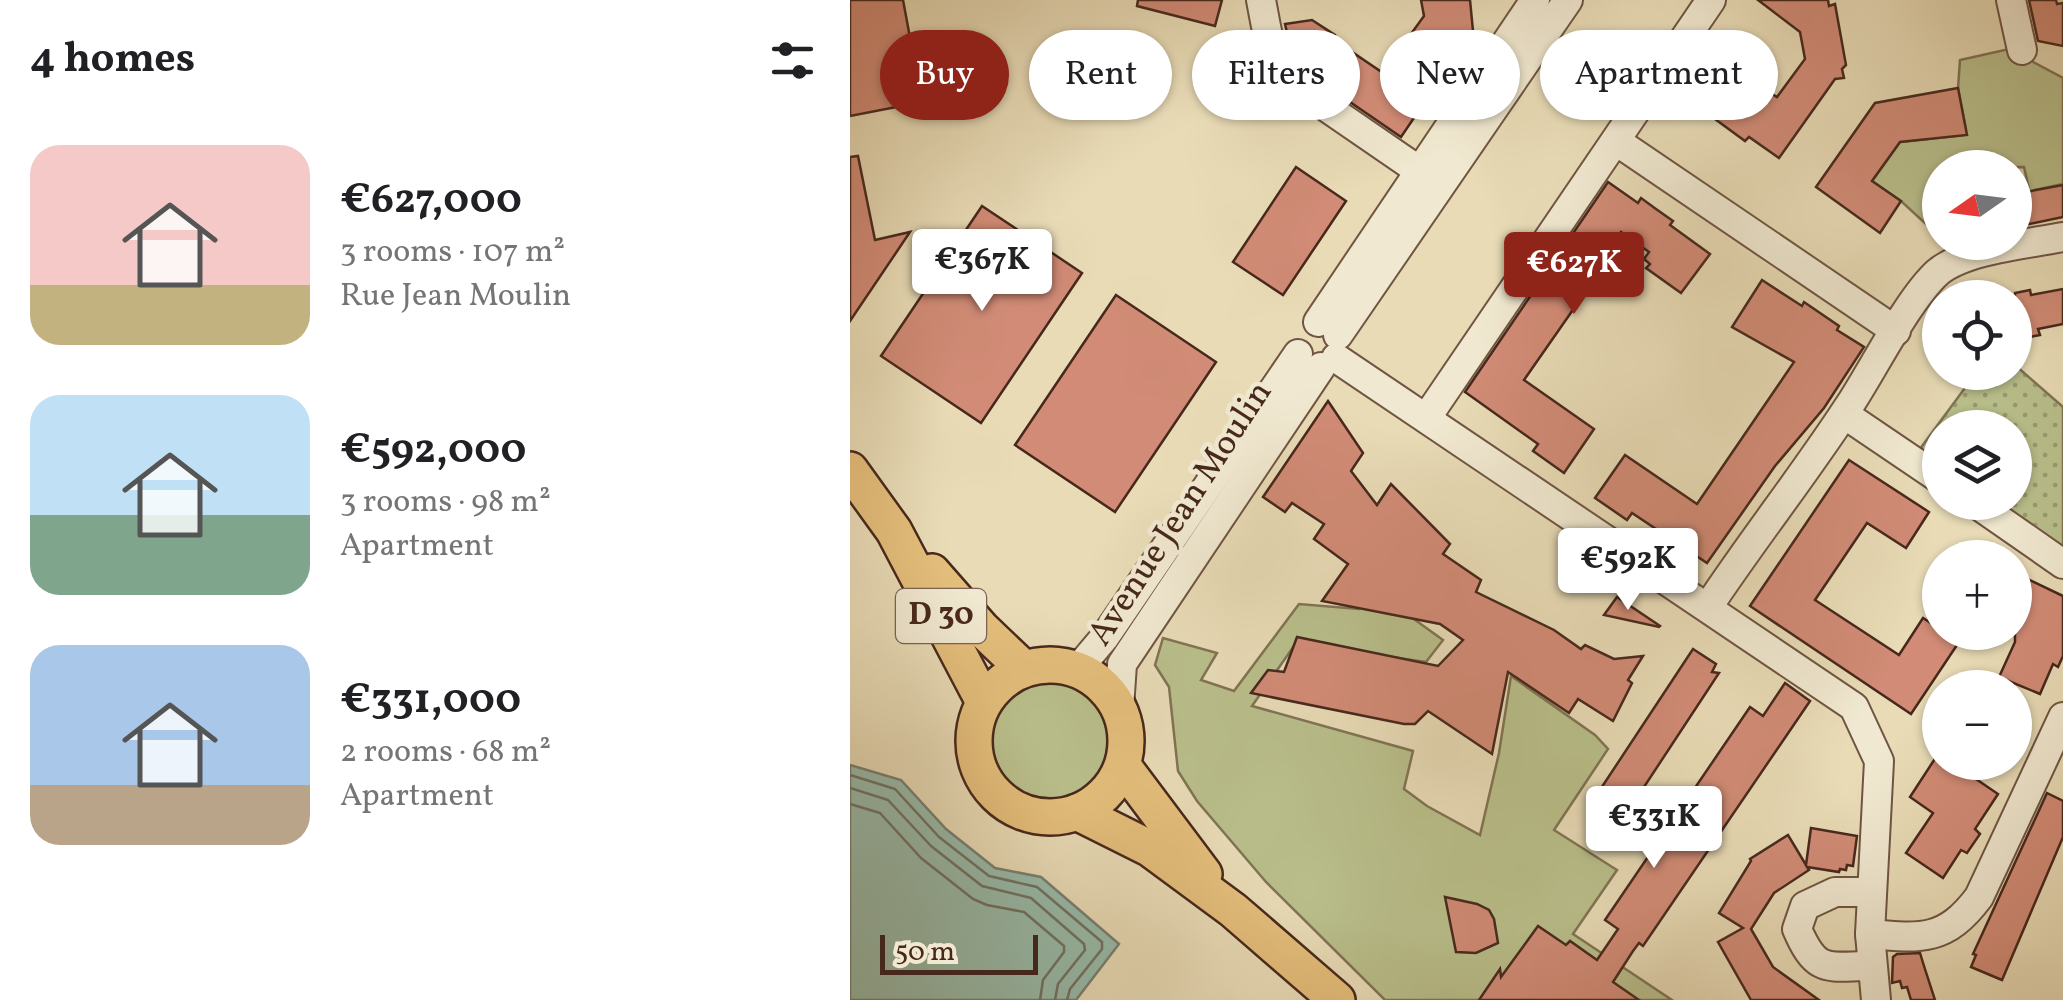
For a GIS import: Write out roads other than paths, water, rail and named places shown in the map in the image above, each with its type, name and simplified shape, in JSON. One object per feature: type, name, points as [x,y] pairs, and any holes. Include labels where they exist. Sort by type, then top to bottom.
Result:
[{"type":"main road","name":"D 30","points":[[850,470],[894,531],[982,629],[1024,669]]},
{"type":"main road","name":"D 30","points":[[894,531],[984,702]]},
{"type":"main road","points":[[1051,664],[1077,670],[1102,684],[1119,708],[1126,736],[1122,766],[1108,792],[1088,808],[1065,817],[1040,817],[1016,810],[995,795],[981,774],[974,750],[975,725],[984,702],[1001,682],[1024,669],[1051,664]]},
{"type":"main road","points":[[1122,766],[1233,910]]},
{"type":"main road","points":[[1077,812],[1149,848],[1233,910],[1338,1000]]},
{"type":"street","points":[[1261,0],[1272,52],[1290,82],[1420,172]]},
{"type":"street","name":"Avenue Jean Moulin","points":[[1119,708],[1122,664],[1322,347],[1420,172],[1535,0]]},
{"type":"street","points":[[1427,417],[1711,0]]},
{"type":"street","points":[[2011,0],[2022,50]]},
{"type":"street","name":"Avenue Jean Moulin","points":[[1077,670],[1322,347],[1565,1]]},
{"type":"street","points":[[1616,141],[1896,332]]},
{"type":"street","points":[[1708,608],[1937,273],[1978,254],[2063,237]]},
{"type":"street","points":[[1322,347],[1854,708],[1878,760],[1870,934],[1876,1000]]},
{"type":"street","points":[[1844,414],[1922,467]]},
{"type":"street","points":[[2000,520],[2063,564]]},
{"type":"street","points":[[1870,934],[1914,939],[1961,921],[1979,896],[2063,717]]},
{"type":"street","points":[[1872,892],[1835,892],[1805,906],[1796,929],[1808,954],[1827,968],[1872,966]]},
{"type":"water","points":[[850,765],[901,780],[946,829],[995,868],[1041,877],[1119,944],[1076,1000],[850,1000]]}]
